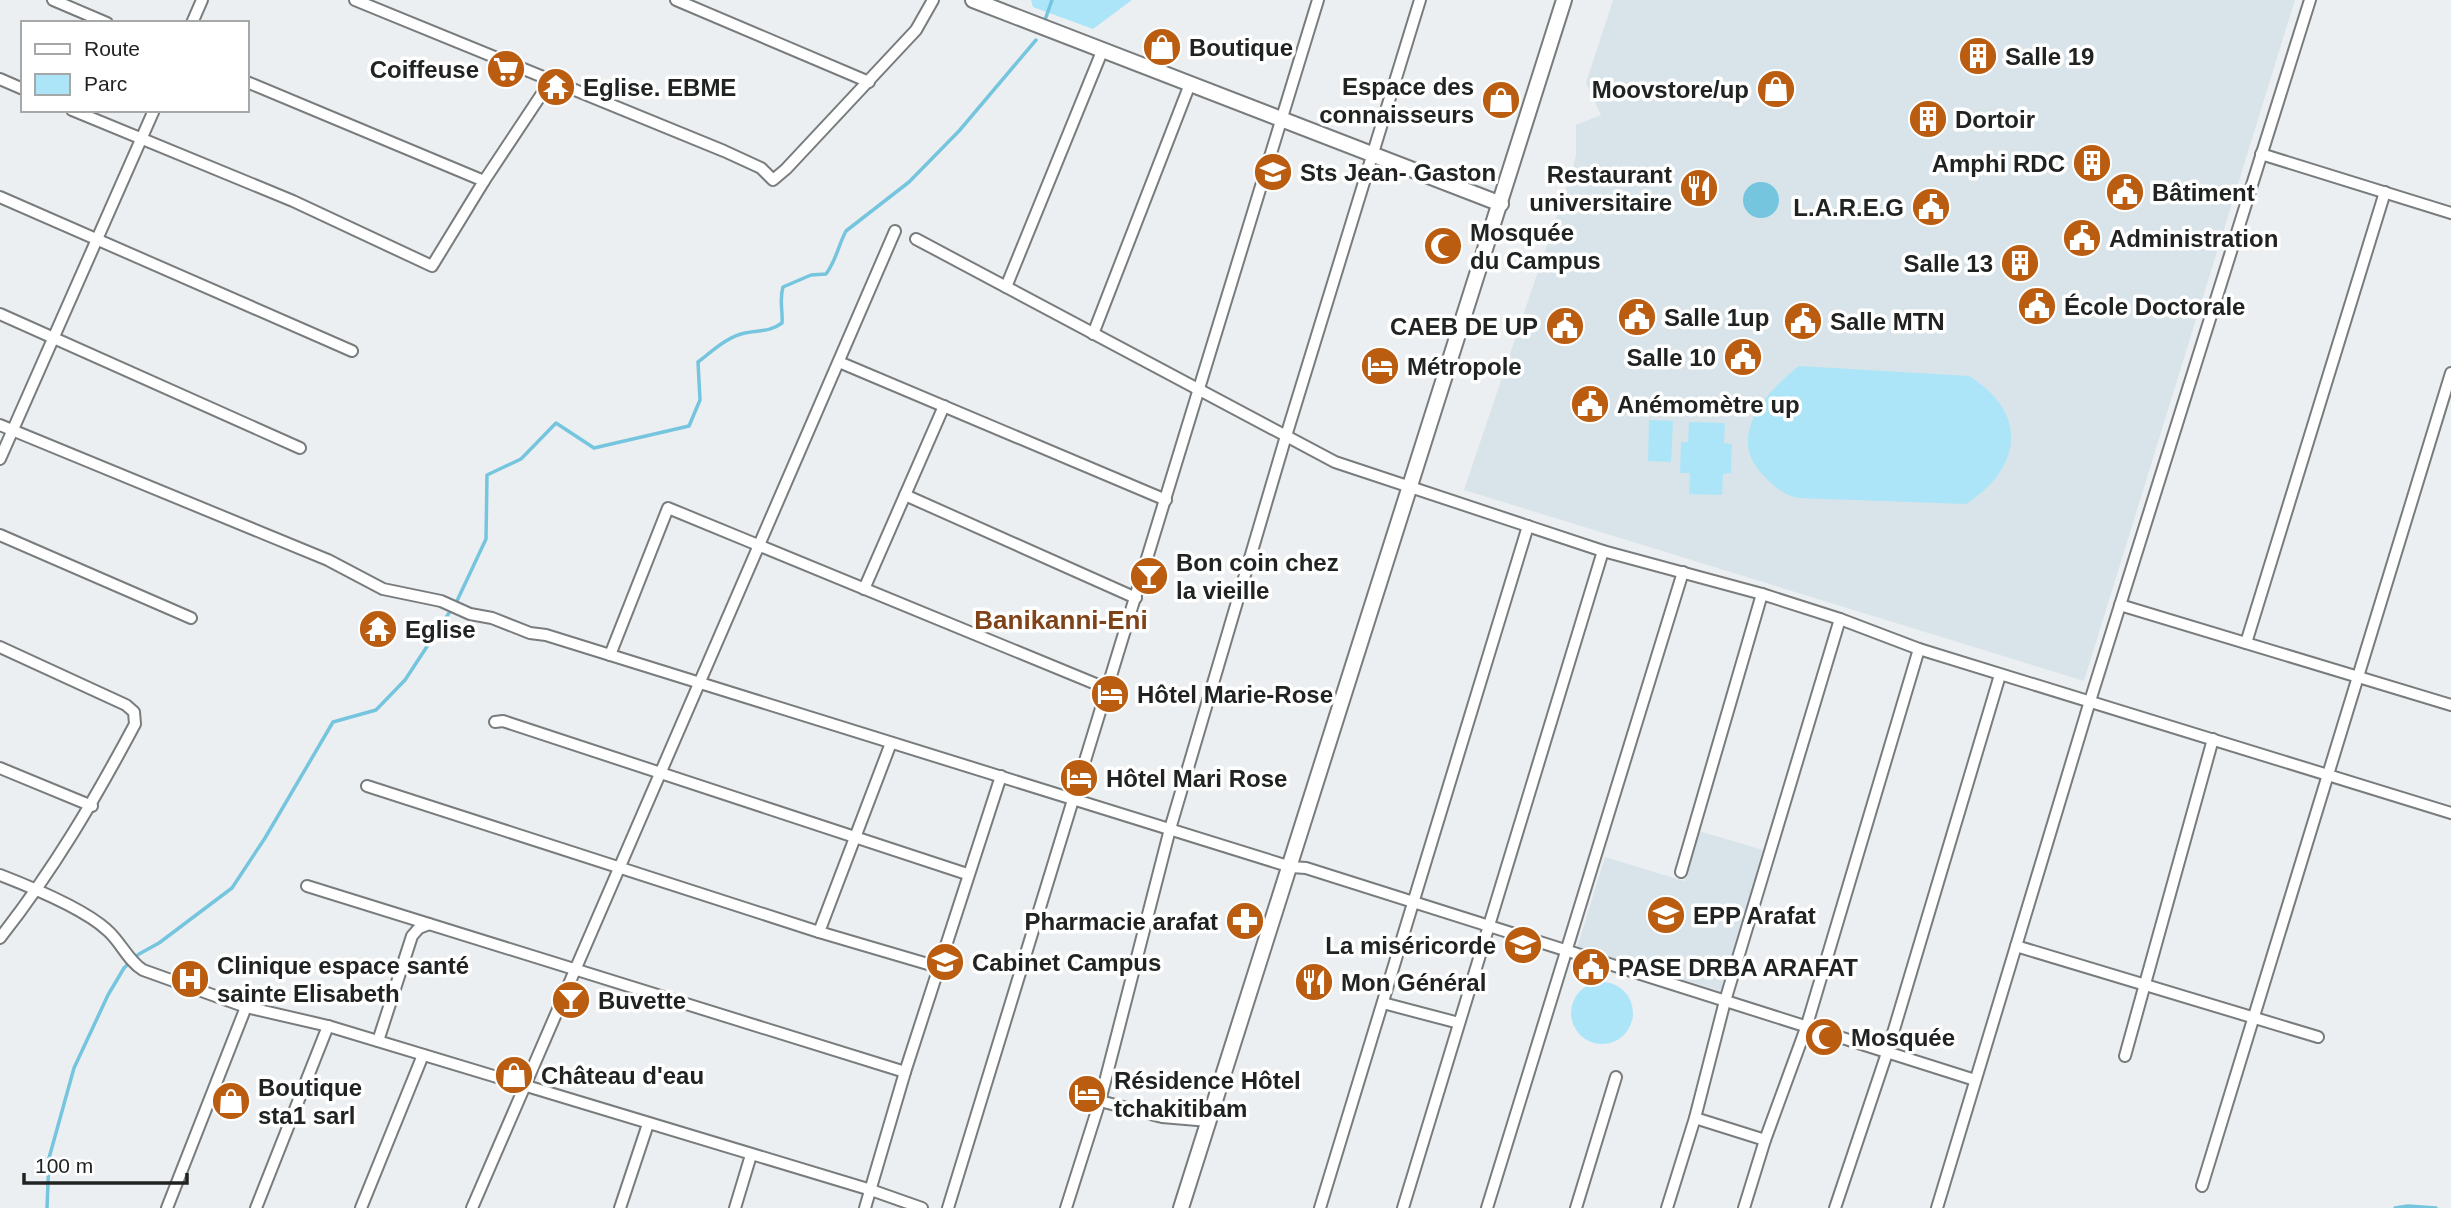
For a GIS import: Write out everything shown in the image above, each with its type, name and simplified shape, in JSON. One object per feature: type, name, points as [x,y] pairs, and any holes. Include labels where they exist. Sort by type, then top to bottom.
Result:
[{"type":"street","points":[[53,0],[102,21]]},
{"type":"street","points":[[193,21],[202,0]]},
{"type":"street","points":[[355,0],[377,4],[749,162],[761,168],[773,180],[916,30],[933,0]]},
{"type":"street","points":[[676,0],[869,82]]},
{"type":"street","points":[[948,1208],[1318,0]]},
{"type":"street","points":[[1066,1208],[1100,1101],[1170,829],[1286,436],[1420,0]]},
{"type":"street","points":[[1181,1208],[1564,0]]},
{"type":"street","points":[[1937,1208],[2090,701],[2310,0]]},
{"type":"street","points":[[978,1],[1501,204]]},
{"type":"street","points":[[1006,287],[1103,49]]},
{"type":"street","points":[[0,79],[21,88]]},
{"type":"street","points":[[77,112],[293,201],[432,266],[551,80]]},
{"type":"street","points":[[248,82],[484,181]]},
{"type":"street","points":[[1094,334],[1190,84]]},
{"type":"street","points":[[0,459],[152,112]]},
{"type":"street","points":[[2262,154],[2451,213]]},
{"type":"street","points":[[2246,643],[2385,192]]},
{"type":"street","points":[[0,197],[352,351]]},
{"type":"street","points":[[472,1208],[895,231]]},
{"type":"street","points":[[916,240],[1335,462],[1603,551],[1762,594],[2000,675],[2451,813]]},
{"type":"street","points":[[0,314],[300,448]]},
{"type":"street","points":[[839,362],[1166,499]]},
{"type":"street","points":[[2202,1186],[2358,677],[2447,399],[2451,373]]},
{"type":"street","points":[[864,589],[944,406]]},
{"type":"street","points":[[0,425],[328,560],[383,589],[441,601],[470,614],[492,618],[530,633],[546,635],[1291,867],[1306,868],[1975,1080]]},
{"type":"street","points":[[905,495],[1136,598]]},
{"type":"street","points":[[610,655],[668,508],[1108,689]]},
{"type":"street","points":[[1320,1208],[1528,526]]},
{"type":"street","points":[[0,535],[191,618]]},
{"type":"street","points":[[1404,1208],[1603,551]]},
{"type":"street","points":[[1487,1208],[1684,572]]},
{"type":"street","points":[[1681,872],[1762,594]]},
{"type":"street","points":[[2120,606],[2451,705]]},
{"type":"street","points":[[1667,1208],[1695,1118],[1725,1001],[1840,619]]},
{"type":"street","points":[[0,647],[126,705],[134,712],[135,724],[92,806],[38,890],[0,938]]},
{"type":"street","points":[[1744,1208],[1765,1140],[1806,1028],[1919,649]]},
{"type":"street","points":[[1835,1208],[1887,1054],[2000,675]]},
{"type":"street","points":[[495,722],[503,721],[967,874]]},
{"type":"street","points":[[2125,1056],[2213,739]]},
{"type":"street","points":[[819,932],[891,743]]},
{"type":"street","points":[[0,768],[92,806]]},
{"type":"street","points":[[865,1208],[967,874],[1001,776]]},
{"type":"street","points":[[367,786],[819,932],[938,967]]},
{"type":"street","points":[[0,875],[38,890],[101,925],[118,941],[136,966],[144,971],[246,1007],[328,1026],[871,1190],[922,1208]]},
{"type":"street","points":[[307,886],[905,1072]]},
{"type":"street","points":[[378,1041],[412,936],[419,928],[429,924]]},
{"type":"street","points":[[2016,946],[2318,1037]]},
{"type":"street","points":[[1383,1003],[1460,1023]]},
{"type":"street","points":[[167,1208],[246,1007]]},
{"type":"street","points":[[256,1208],[328,1026]]},
{"type":"street","points":[[361,1208],[423,1055]]},
{"type":"street","points":[[1576,1208],[1616,1077]]},
{"type":"street","points":[[1100,1101],[1162,1117],[1209,1121]]},
{"type":"street","points":[[1695,1118],[1765,1140]]},
{"type":"street","points":[[620,1208],[648,1124]]},
{"type":"street","points":[[735,1208],[751,1155]]},
{"type":"shaded area","points":[[1613,0],[2295,0],[2084,681],[1464,490],[1572,171],[1576,155],[1576,125],[1601,115],[1586,83]]},
{"type":"shaded area","points":[[1761,182],[1774,187],[1779,200],[1774,213],[1761,218],[1748,213],[1743,200],[1748,187]]},
{"type":"shaded area","name":"EPP Arafat","points":[[1699,831],[1763,850],[1721,991],[1577,948],[1605,857],[1684,881]]},
{"type":"green space","points":[[1031,0],[1132,0],[1093,29],[1033,7]]},
{"type":"green space","points":[[1799,366],[1969,376],[2002,407],[2009,423],[2011,440],[1999,474],[1985,490],[1966,504],[1798,498],[1787,494],[1762,474],[1752,459],[1748,445],[1749,430],[1764,401]]},
{"type":"green space","points":[[1649,420],[1673,421],[1671,462],[1648,461]]},
{"type":"green space","points":[[1689,422],[1725,423],[1724,443],[1732,444],[1731,473],[1723,474],[1722,495],[1689,494],[1690,473],[1680,473],[1681,442],[1688,442]]},
{"type":"green space","points":[[1602,982],[1614,984],[1624,991],[1631,1001],[1631,1025],[1624,1035],[1614,1042],[1602,1044],[1590,1042],[1580,1035],[1573,1025],[1571,1013],[1573,1001],[1580,991],[1590,984]]},
{"type":"waterway","points":[[1045,20],[1052,0]]},
{"type":"waterway","points":[[456,603],[486,539],[487,475],[521,459],[556,423],[594,448],[689,426],[700,400],[698,362],[732,337],[769,329],[782,323],[783,287],[811,275],[826,274],[846,231],[909,182],[959,131],[1036,40]]},
{"type":"waterway","points":[[47,1208],[49,1158],[74,1068],[108,995],[124,968],[139,954],[159,943],[232,888],[265,838],[333,722],[376,710],[405,680],[451,610]]},
{"type":"waterway","points":[[2395,1208],[2436,1208]]},
{"type":"place","name":"Boutique","points":[[1162,47]]},
{"type":"place","name":"Salle 19","points":[[1978,56]]},
{"type":"place","name":"Coiffeuse","points":[[506,69]]},
{"type":"place","name":"Eglise. EBME","points":[[556,87]]},
{"type":"place","name":"Moovstore/up","points":[[1776,89]]},
{"type":"place","name":"Espace des connaisseurs","points":[[1501,100]]},
{"type":"place","name":"Dortoir","points":[[1928,119]]},
{"type":"place","name":"Amphi RDC","points":[[2092,163]]},
{"type":"place","name":"Sts Jean- Gaston","points":[[1273,172]]},
{"type":"place","name":"Restaurant universitaire","points":[[1699,188]]},
{"type":"place","name":"Bâtiment","points":[[2125,192]]},
{"type":"place","name":"L.A.R.E.G","points":[[1931,207]]},
{"type":"place","name":"Administration","points":[[2082,238]]},
{"type":"place","name":"Mosquée du Campus","points":[[1443,246]]},
{"type":"place","name":"Salle 13","points":[[2020,263]]},
{"type":"place","name":"École Doctorale","points":[[2037,306]]},
{"type":"place","name":"Salle 1up","points":[[1637,317]]},
{"type":"place","name":"Salle MTN","points":[[1803,321]]},
{"type":"place","name":"CAEB DE UP","points":[[1565,326]]},
{"type":"place","name":"Salle 10","points":[[1743,357]]},
{"type":"place","name":"Métropole","points":[[1380,366]]},
{"type":"place","name":"Anémomètre up","points":[[1590,404]]},
{"type":"place","name":"Bon coin chez la vieille","points":[[1149,576]]},
{"type":"place","name":"Eglise","points":[[378,629]]},
{"type":"place","name":"Hôtel Marie-Rose","points":[[1110,694]]},
{"type":"place","name":"Hôtel Mari Rose","points":[[1079,778]]},
{"type":"place","name":"EPP Arafat","points":[[1666,915]]},
{"type":"place","name":"Pharmacie arafat","points":[[1245,921]]},
{"type":"place","name":"La miséricorde","points":[[1523,945]]},
{"type":"place","name":"Cabinet Campus","points":[[945,962]]},
{"type":"place","name":"PASE DRBA ARAFAT","points":[[1591,967]]},
{"type":"place","name":"Clinique espace santé sainte Elisabeth","points":[[190,979]]},
{"type":"place","name":"Mon Général","points":[[1314,982]]},
{"type":"place","name":"Buvette","points":[[571,1000]]},
{"type":"place","name":"Mosquée","points":[[1824,1037]]},
{"type":"place","name":"Château d'eau","points":[[514,1075]]},
{"type":"place","name":"Résidence Hôtel tchakitibam","points":[[1087,1094]]},
{"type":"place","name":"Boutique sta1 sarl","points":[[231,1101]]},
{"type":"district","name":"Banikanni-Eni","points":[[1061,620]]}]
